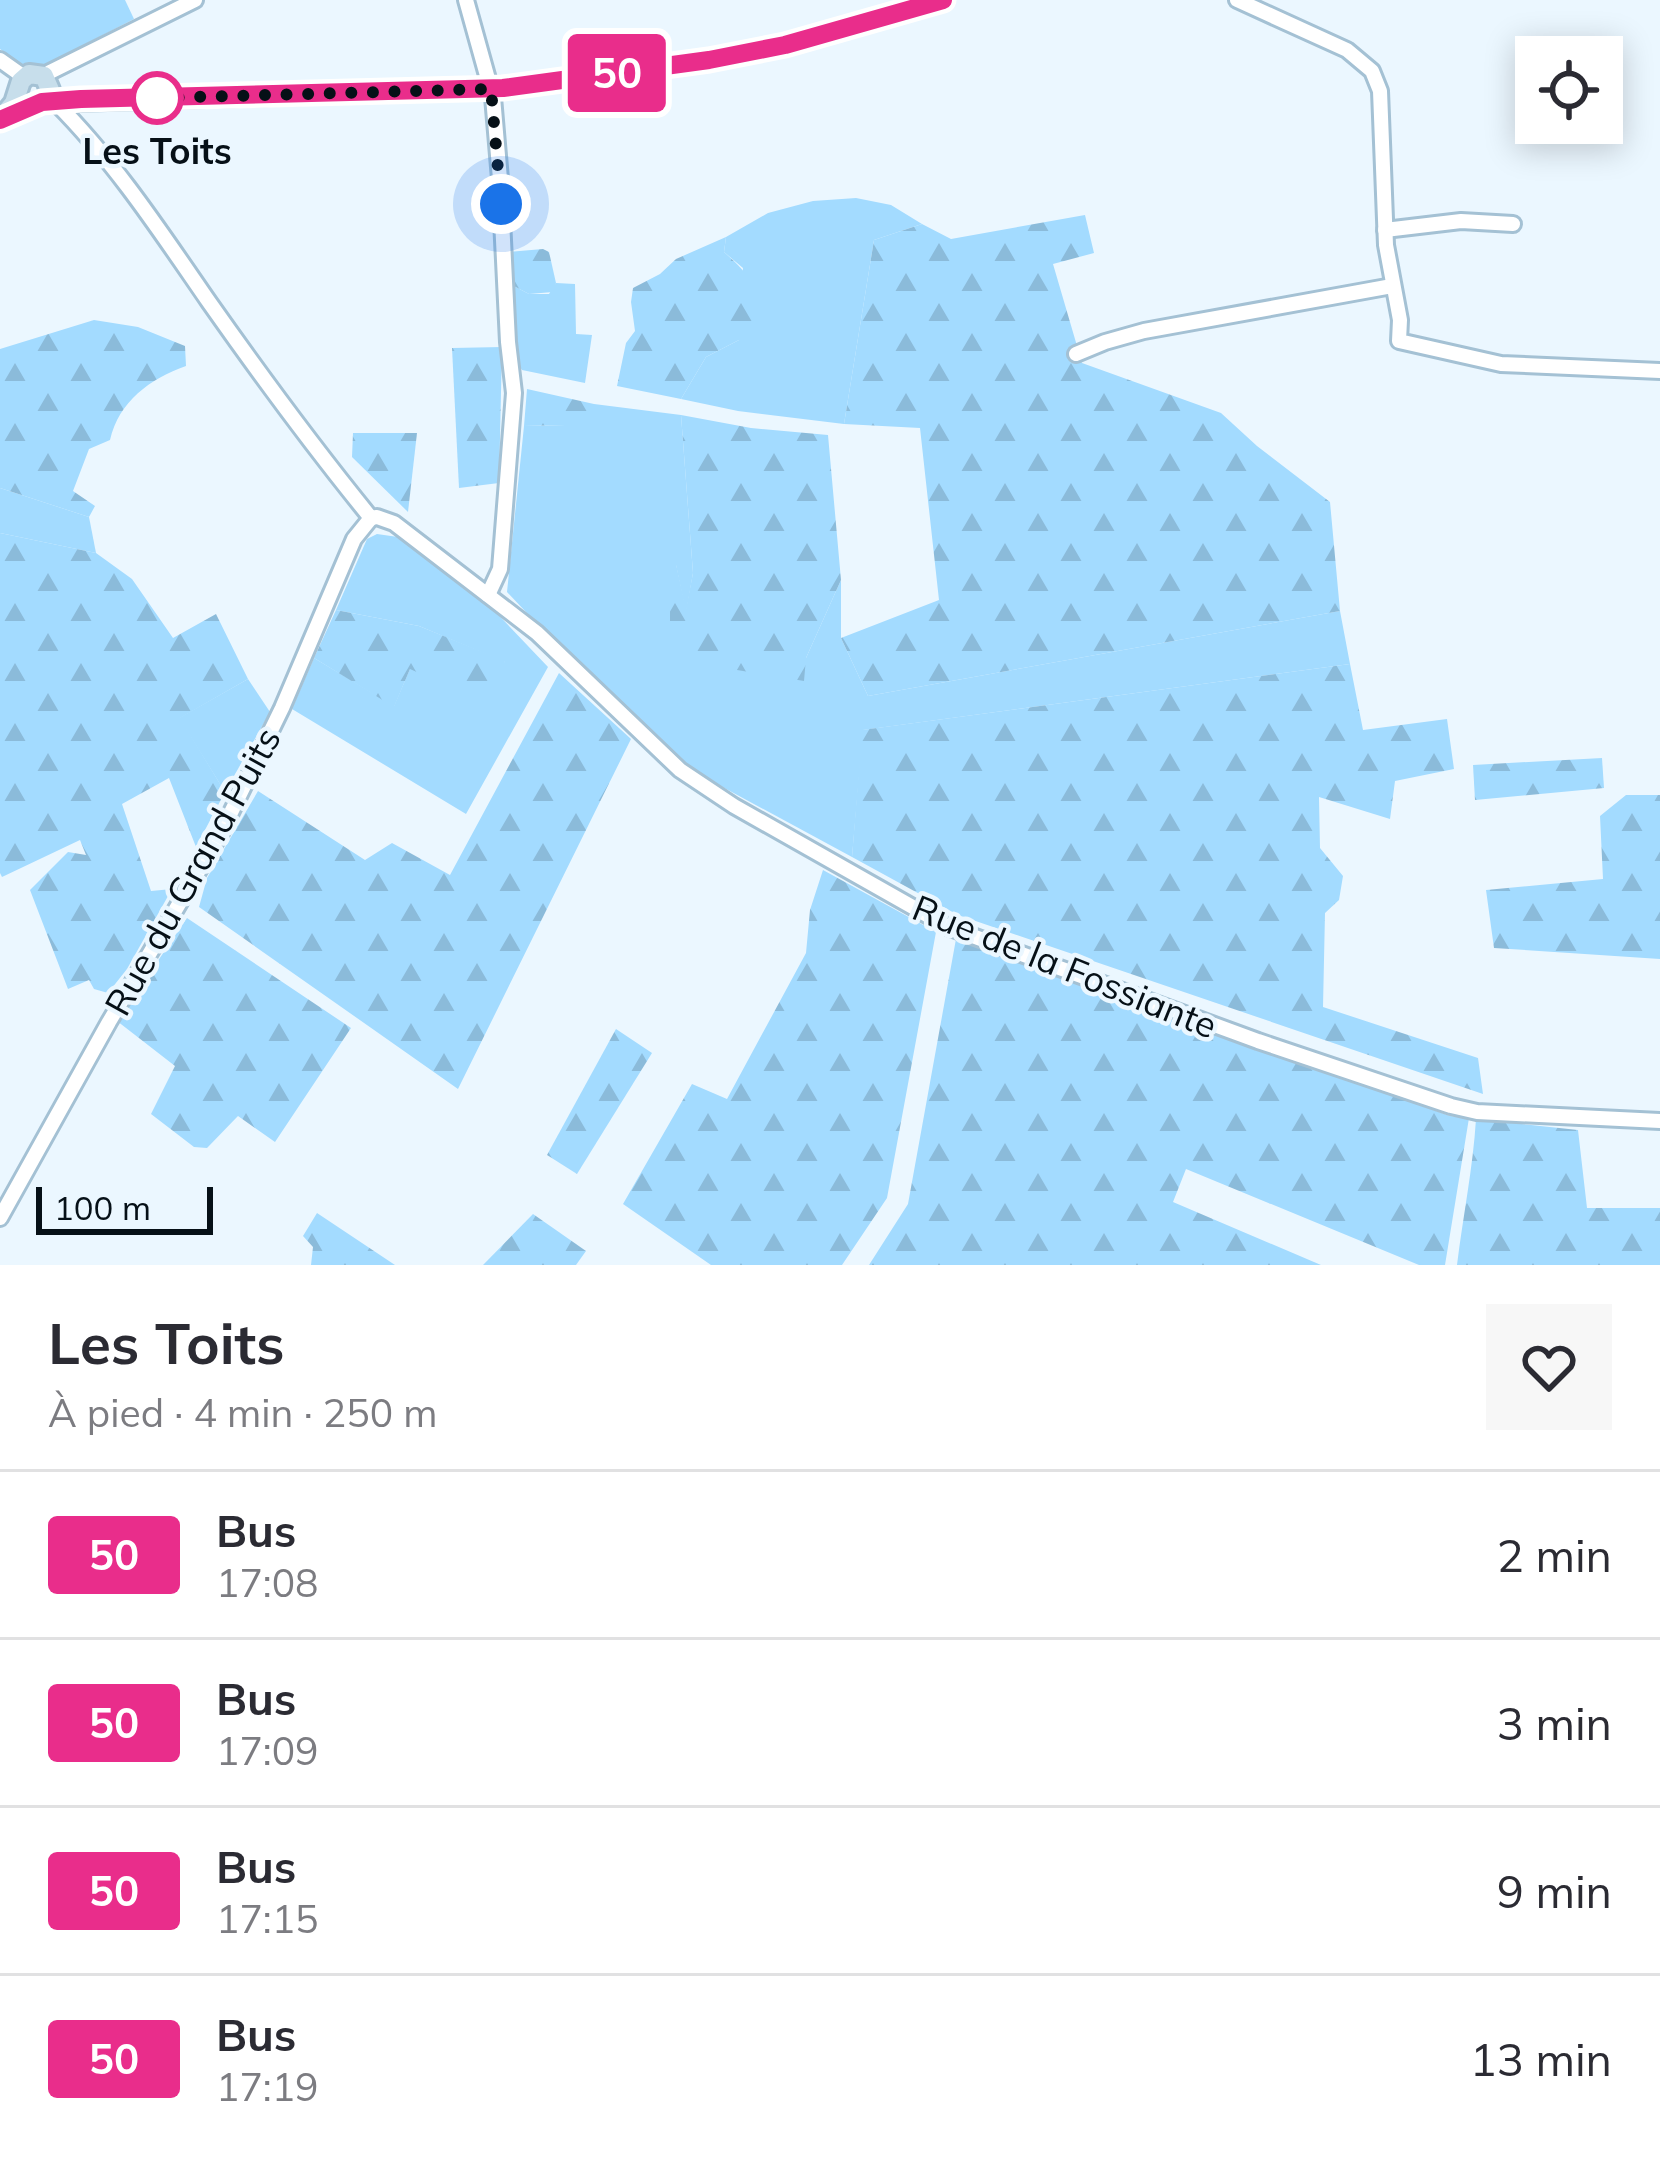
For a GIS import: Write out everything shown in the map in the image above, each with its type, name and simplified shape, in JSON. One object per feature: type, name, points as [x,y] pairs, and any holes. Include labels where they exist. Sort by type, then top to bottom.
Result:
[{"type":"main road","points":[[22,84],[24,99],[491,89],[747,53],[865,25],[932,2]]},
{"type":"main road","points":[[0,120],[34,73],[46,95]]},
{"type":"main road","points":[[0,120],[46,95]]},
{"type":"street","points":[[195,0],[50,72],[46,95],[81,129],[145,211],[370,518],[394,524],[488,596],[500,569],[514,393],[491,89],[466,0]]},
{"type":"street","points":[[1238,0],[1347,50],[1376,79],[1382,107],[1385,230],[1400,320],[1399,341],[1501,364],[1660,371]]},
{"type":"street","points":[[0,60],[22,84]]},
{"type":"street","points":[[1385,230],[1461,221],[1513,224]]},
{"type":"street","points":[[1076,354],[1144,331],[1392,286]]},
{"type":"street","name":"Rue du Grand Puits","points":[[0,1218],[221,833],[282,708],[354,539],[370,518]]},
{"type":"street","name":"Rue de la Fossiante","points":[[488,596],[537,633],[680,770],[734,806],[949,927],[1450,1106],[1477,1112],[1660,1121]]},
{"type":"green space","points":[[0,0],[125,0],[134,19],[39,68],[25,67],[0,49]]},
{"type":"green space","points":[[856,198],[891,205],[922,224],[874,240],[844,424],[681,399],[706,357],[739,340],[743,268],[724,252],[726,237],[768,213],[813,201]]},
{"type":"green space","points":[[1085,215],[1094,253],[1053,264],[1082,363],[1221,413],[1330,502],[1340,611],[868,696],[841,638],[939,600],[920,428],[844,424],[874,240],[922,224],[951,239]]},
{"type":"green space","points":[[726,237],[724,252],[752,283],[763,322],[706,357],[681,399],[617,386],[626,343],[635,331],[633,288],[676,259]]},
{"type":"green space","points":[[508,252],[549,252],[556,283],[553,292],[529,294],[510,284]]},
{"type":"green space","points":[[556,283],[575,284],[576,334],[592,335],[585,383],[522,370],[517,362],[510,284],[529,294],[549,294]]},
{"type":"green space","points":[[94,320],[138,327],[185,346],[186,366],[138,393],[121,414],[110,440],[89,449],[73,491],[95,506],[89,517],[0,488],[0,349]]},
{"type":"green space","points":[[502,347],[499,483],[459,488],[452,348]]},
{"type":"green space","points":[[527,389],[594,404],[594,456],[564,448],[564,425],[524,426]]},
{"type":"green space","points":[[594,404],[681,415],[693,573],[686,613],[676,565],[670,646],[806,658],[841,580],[841,638],[868,696],[1340,611],[1350,664],[863,730],[852,857],[693,771],[576,665],[507,592],[524,426],[565,425],[594,455]]},
{"type":"green space","points":[[681,415],[828,435],[841,580],[806,658],[804,681],[731,669],[670,647],[670,565],[676,564],[686,609],[693,573]]},
{"type":"green space","points":[[353,433],[417,433],[408,512],[352,457]]},
{"type":"green space","points":[[0,488],[89,517],[96,553],[0,533]]},
{"type":"green space","points":[[0,533],[96,553],[132,579],[173,638],[216,614],[248,679],[180,718],[225,792],[196,847],[169,778],[122,804],[151,891],[172,889],[127,969],[108,993],[94,989],[89,980],[68,989],[30,890],[68,852],[86,855],[80,840],[2,877],[0,873]]},
{"type":"green space","points":[[377,534],[398,537],[489,605],[548,667],[466,814],[292,709],[314,658],[394,706],[410,669],[505,662],[419,626],[336,610],[367,539]]},
{"type":"green space","points":[[336,610],[419,626],[505,661],[485,703],[410,669],[394,707],[314,658]]},
{"type":"green space","points":[[1350,664],[1363,730],[1447,719],[1454,769],[1395,781],[1390,819],[1319,797],[1320,848],[1343,876],[1339,900],[1325,913],[1323,1007],[1478,1058],[1483,1094],[958,915],[852,857],[862,730]]},
{"type":"green space","points":[[559,673],[631,739],[458,1089],[199,907],[207,878],[258,791],[365,860],[392,843],[450,875]]},
{"type":"green space","points":[[248,679],[270,712],[225,792],[179,718]]},
{"type":"green space","points":[[1602,758],[1604,788],[1475,800],[1473,765]]},
{"type":"green space","points":[[1626,795],[1660,795],[1660,959],[1494,948],[1486,890],[1603,879],[1600,816]]},
{"type":"green space","points":[[823,870],[936,932],[887,1198],[842,1265],[711,1265],[623,1204],[692,1084],[727,1099],[806,953],[810,910]]},
{"type":"green space","points":[[187,918],[351,1028],[275,1142],[238,1116],[207,1148],[194,1147],[151,1114],[175,1066],[117,1021]]},
{"type":"green space","points":[[956,939],[1450,1116],[1469,1118],[1445,1265],[1419,1265],[1186,1169],[1173,1202],[1321,1265],[869,1265],[908,1204]]},
{"type":"green space","points":[[616,1029],[652,1053],[577,1174],[547,1155]]},
{"type":"green space","points":[[1476,1119],[1578,1130],[1587,1208],[1660,1208],[1660,1265],[1457,1265]]},
{"type":"green space","points":[[317,1213],[395,1265],[311,1265],[313,1247],[303,1236]]},
{"type":"green space","points":[[533,1214],[586,1251],[576,1265],[483,1265]]},
{"type":"bus line","name":"50","points":[[0,120],[42,102],[81,99],[503,88],[785,45],[943,0]]},
{"type":"place","name":"Les Toits","points":[[157,98]]},
{"type":"route","points":[[157,98],[491,89],[501,204]]}]
